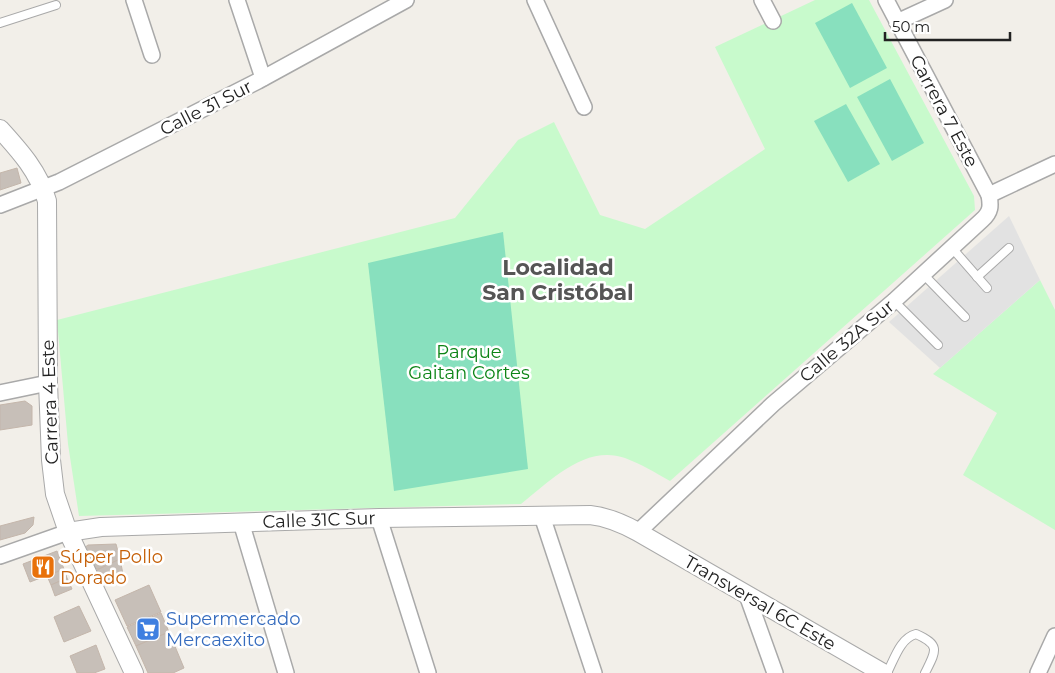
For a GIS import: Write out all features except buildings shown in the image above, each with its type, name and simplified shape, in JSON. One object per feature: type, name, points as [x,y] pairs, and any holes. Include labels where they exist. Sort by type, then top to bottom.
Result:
[{"type":"street","points":[[134,0],[152,55]]},
{"type":"street","points":[[237,0],[263,78]]},
{"type":"street","name":"Calle 31 Sur","points":[[0,205],[44,189],[263,78],[406,0]]},
{"type":"street","points":[[535,0],[584,107]]},
{"type":"street","points":[[762,0],[773,21]]},
{"type":"street","name":"Carrera 7 Este","points":[[886,0],[989,195]]},
{"type":"street","points":[[898,22],[945,0]]},
{"type":"street","name":"Carrera 4 Este","points":[[0,129],[31,165],[44,189],[47,202],[48,383],[52,476],[60,511],[134,673]]},
{"type":"street","points":[[989,195],[1055,164]]},
{"type":"street","name":"Calle 32A Sur","points":[[638,532],[773,404],[894,301],[986,216],[990,206],[989,195]]},
{"type":"street","points":[[0,393],[48,383]]},
{"type":"street","name":"Calle 31C Sur","points":[[0,556],[68,532],[101,527],[379,518],[590,515],[605,517],[638,532]]},
{"type":"street","points":[[542,516],[594,673]]},
{"type":"street","points":[[379,518],[428,673]]},
{"type":"street","points":[[241,522],[286,673]]},
{"type":"street","name":"Transversal 6C Este","points":[[638,532],[747,596],[885,673]]},
{"type":"street","points":[[747,596],[775,673]]},
{"type":"street","points":[[1038,673],[1055,636]]},
{"type":"lane","points":[[0,23],[56,5]]},
{"type":"lane","points":[[952,248],[987,288]]},
{"type":"lane","points":[[977,276],[1009,248]]},
{"type":"lane","points":[[923,274],[965,317]]},
{"type":"lane","points":[[894,301],[938,344]]},
{"type":"lane","points":[[885,673],[904,640],[916,634],[933,644],[936,649],[925,673]]},
{"type":"green space","name":"Parque Gaitan Cortes","points":[[815,0],[869,0],[974,196],[975,210],[670,481],[631,460],[610,455],[582,460],[569,467],[521,504],[79,516],[68,444],[57,320],[455,218],[518,140],[554,122],[600,215],[645,229],[765,149],[715,47]]},
{"type":"green space","points":[[852,3],[887,68],[850,88],[815,23]]},
{"type":"green space","points":[[890,79],[924,143],[892,161],[857,97]]},
{"type":"green space","points":[[846,104],[880,164],[848,182],[814,121]]},
{"type":"green space","points":[[503,232],[528,469],[394,491],[368,263]]},
{"type":"green space","points":[[1040,280],[1055,310],[1055,530],[963,475],[997,413],[933,374]]},
{"type":"shaded area","points":[[1009,216],[1040,280],[940,368],[889,322]]},
{"type":"place","name":"Súper Pollo Dorado","points":[[43,567]]},
{"type":"place","name":"Supermercado Mercaexito","points":[[148,629]]},
{"type":"district","name":"Localidad San Cristóbal","points":[[558,280]]}]
